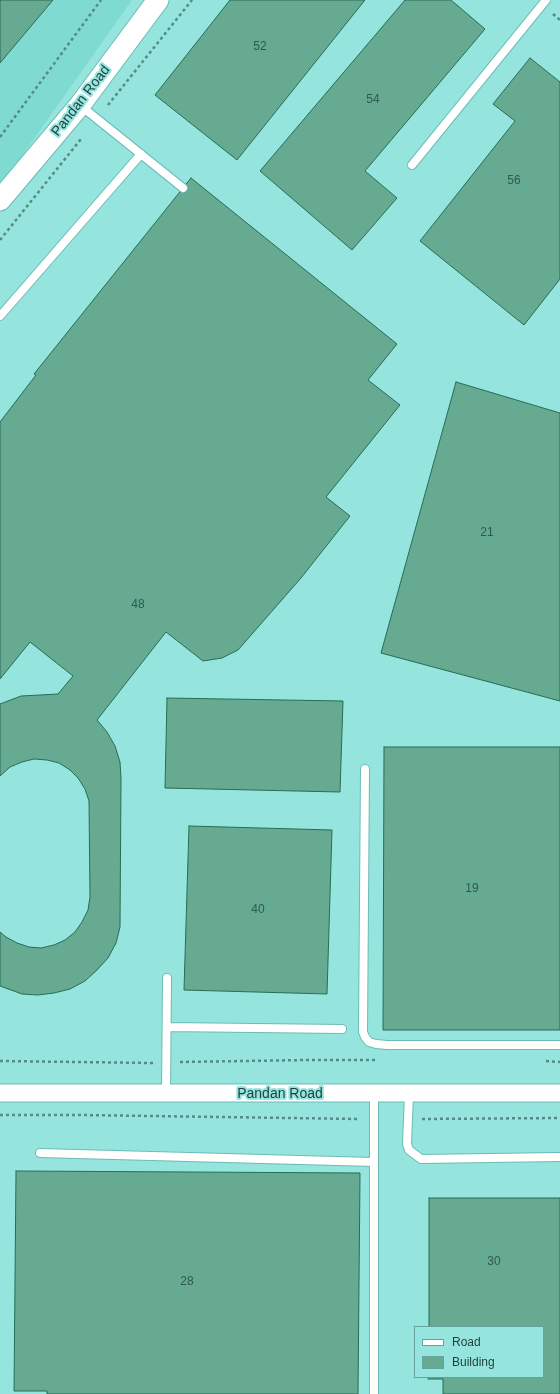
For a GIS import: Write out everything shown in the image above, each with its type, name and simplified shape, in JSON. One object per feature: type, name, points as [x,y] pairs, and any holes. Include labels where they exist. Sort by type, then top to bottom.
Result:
[{"type":"street","name":"Pandan Road","points":[[0,200],[80,105],[158,0]]},
{"type":"street","name":"Pandan Road","points":[[0,1093],[560,1093]]},
{"type":"lane","points":[[412,165],[546,0]]},
{"type":"lane","points":[[80,105],[183,188]]},
{"type":"lane","points":[[0,316],[141,154]]},
{"type":"lane","points":[[365,769],[363,1024],[365,1037],[369,1042],[387,1045],[560,1045]]},
{"type":"lane","points":[[166,1094],[167,978]]},
{"type":"lane","points":[[167,1028],[342,1029]]},
{"type":"lane","points":[[374,1094],[374,1394]]},
{"type":"lane","points":[[409,1094],[407,1144],[409,1150],[421,1159],[560,1157]]},
{"type":"lane","points":[[40,1153],[374,1162]]},
{"type":"path","points":[[0,137],[101,0]]},
{"type":"path","points":[[0,240],[192,0]]},
{"type":"path","points":[[0,1061],[167,1063],[378,1060]]},
{"type":"path","points":[[541,1061],[560,1062]]},
{"type":"path","points":[[0,1115],[374,1119]]},
{"type":"path","points":[[408,1119],[560,1118]]},
{"type":"shaded area","points":[[0,0],[132,0],[0,187]]},
{"type":"building","points":[[0,0],[53,0],[0,63]]},
{"type":"building","points":[[230,0],[365,0],[237,160],[155,95]]},
{"type":"building","points":[[405,0],[451,0],[485,29],[365,171],[397,198],[352,250],[260,171]]},
{"type":"building","points":[[530,58],[560,82],[560,279],[524,325],[420,241],[515,121],[493,104]]},
{"type":"building","points":[[191,178],[397,344],[368,380],[400,405],[326,497],[350,516],[301,578],[238,650],[222,658],[203,661],[166,632],[97,720],[107,732],[115,746],[120,762],[120,927],[116,943],[108,958],[85,981],[70,989],[54,993],[38,995],[22,994],[0,986],[0,932],[17,943],[29,947],[41,948],[54,945],[65,940],[75,932],[82,922],[88,910],[90,897],[89,801],[85,789],[78,778],[70,770],[59,763],[34,759],[10,767],[0,776],[0,704],[21,696],[58,694],[73,676],[30,642],[0,679],[0,422],[36,375],[34,374]]},
{"type":"building","points":[[456,382],[560,413],[560,701],[381,653]]},
{"type":"building","points":[[167,698],[343,701],[340,792],[165,788]]},
{"type":"building","points":[[384,747],[560,747],[560,1030],[383,1030]]},
{"type":"building","points":[[189,826],[332,830],[327,994],[184,990]]},
{"type":"building","points":[[16,1171],[360,1173],[358,1394],[47,1394],[47,1391],[14,1391]]},
{"type":"building","points":[[429,1198],[560,1198],[560,1394],[443,1394],[443,1379],[428,1378],[544,1378],[544,1326],[429,1326]]}]
